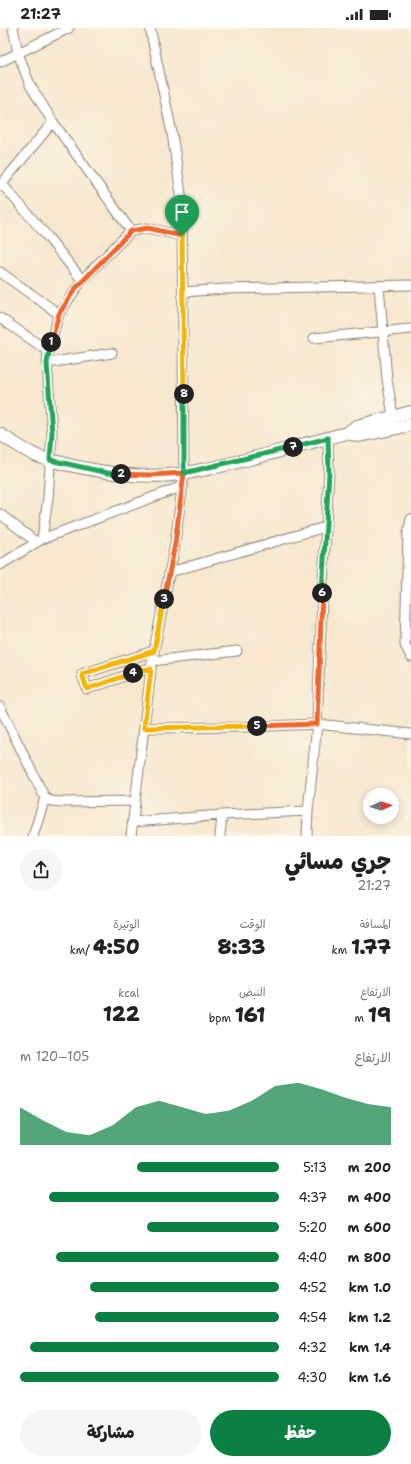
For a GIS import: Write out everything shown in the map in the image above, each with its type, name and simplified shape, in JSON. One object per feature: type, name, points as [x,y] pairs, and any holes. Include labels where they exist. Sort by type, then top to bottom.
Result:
[{"type":"main road","points":[[0,434],[37,456],[108,473],[139,475],[184,473],[347,433],[357,426],[411,412]]},
{"type":"main road","points":[[347,433],[359,436],[411,424]]},
{"type":"street","points":[[13,28],[18,53],[30,85],[53,122],[131,231]]},
{"type":"street","points":[[0,62],[69,28]]},
{"type":"street","points":[[131,836],[154,651],[175,544],[184,473],[182,201],[178,167],[167,104],[150,28]]},
{"type":"street","points":[[53,122],[1,185],[47,236],[82,280]]},
{"type":"street","points":[[39,540],[47,504],[52,433],[47,363],[48,351],[59,314],[82,280],[131,231],[148,228],[182,236]]},
{"type":"street","points":[[0,272],[59,314]]},
{"type":"street","points":[[379,286],[387,379],[393,416]]},
{"type":"street","points":[[183,292],[224,289],[411,286]]},
{"type":"street","points":[[0,318],[48,351]]},
{"type":"street","points":[[314,338],[411,329]]},
{"type":"street","points":[[47,363],[112,353]]},
{"type":"street","points":[[307,836],[308,811],[317,724],[325,527],[329,472],[328,438]]},
{"type":"street","points":[[0,565],[39,540],[183,486]]},
{"type":"street","points":[[0,514],[39,540]]},
{"type":"street","points":[[411,519],[408,533],[405,645],[411,657]]},
{"type":"street","points":[[170,572],[325,527]]},
{"type":"street","points":[[154,651],[82,674],[87,689],[142,670],[152,665],[236,651]]},
{"type":"street","points":[[0,707],[45,798],[51,801],[62,802],[136,801]]},
{"type":"street","points":[[144,728],[245,727],[317,724],[411,734]]},
{"type":"street","points":[[33,836],[45,798]]},
{"type":"street","points":[[133,822],[222,815],[308,811]]},
{"type":"street","points":[[220,836],[222,815]]},
{"type":"route","points":[[182,236],[148,228],[131,231],[82,280],[75,289],[59,314],[48,351],[48,388],[52,424],[50,460],[108,473],[139,475],[184,473],[175,544],[154,651],[82,674],[87,689],[142,670],[151,669],[144,728],[245,727],[317,724],[325,527],[329,472],[328,438],[218,466],[184,473],[182,236]]}]
